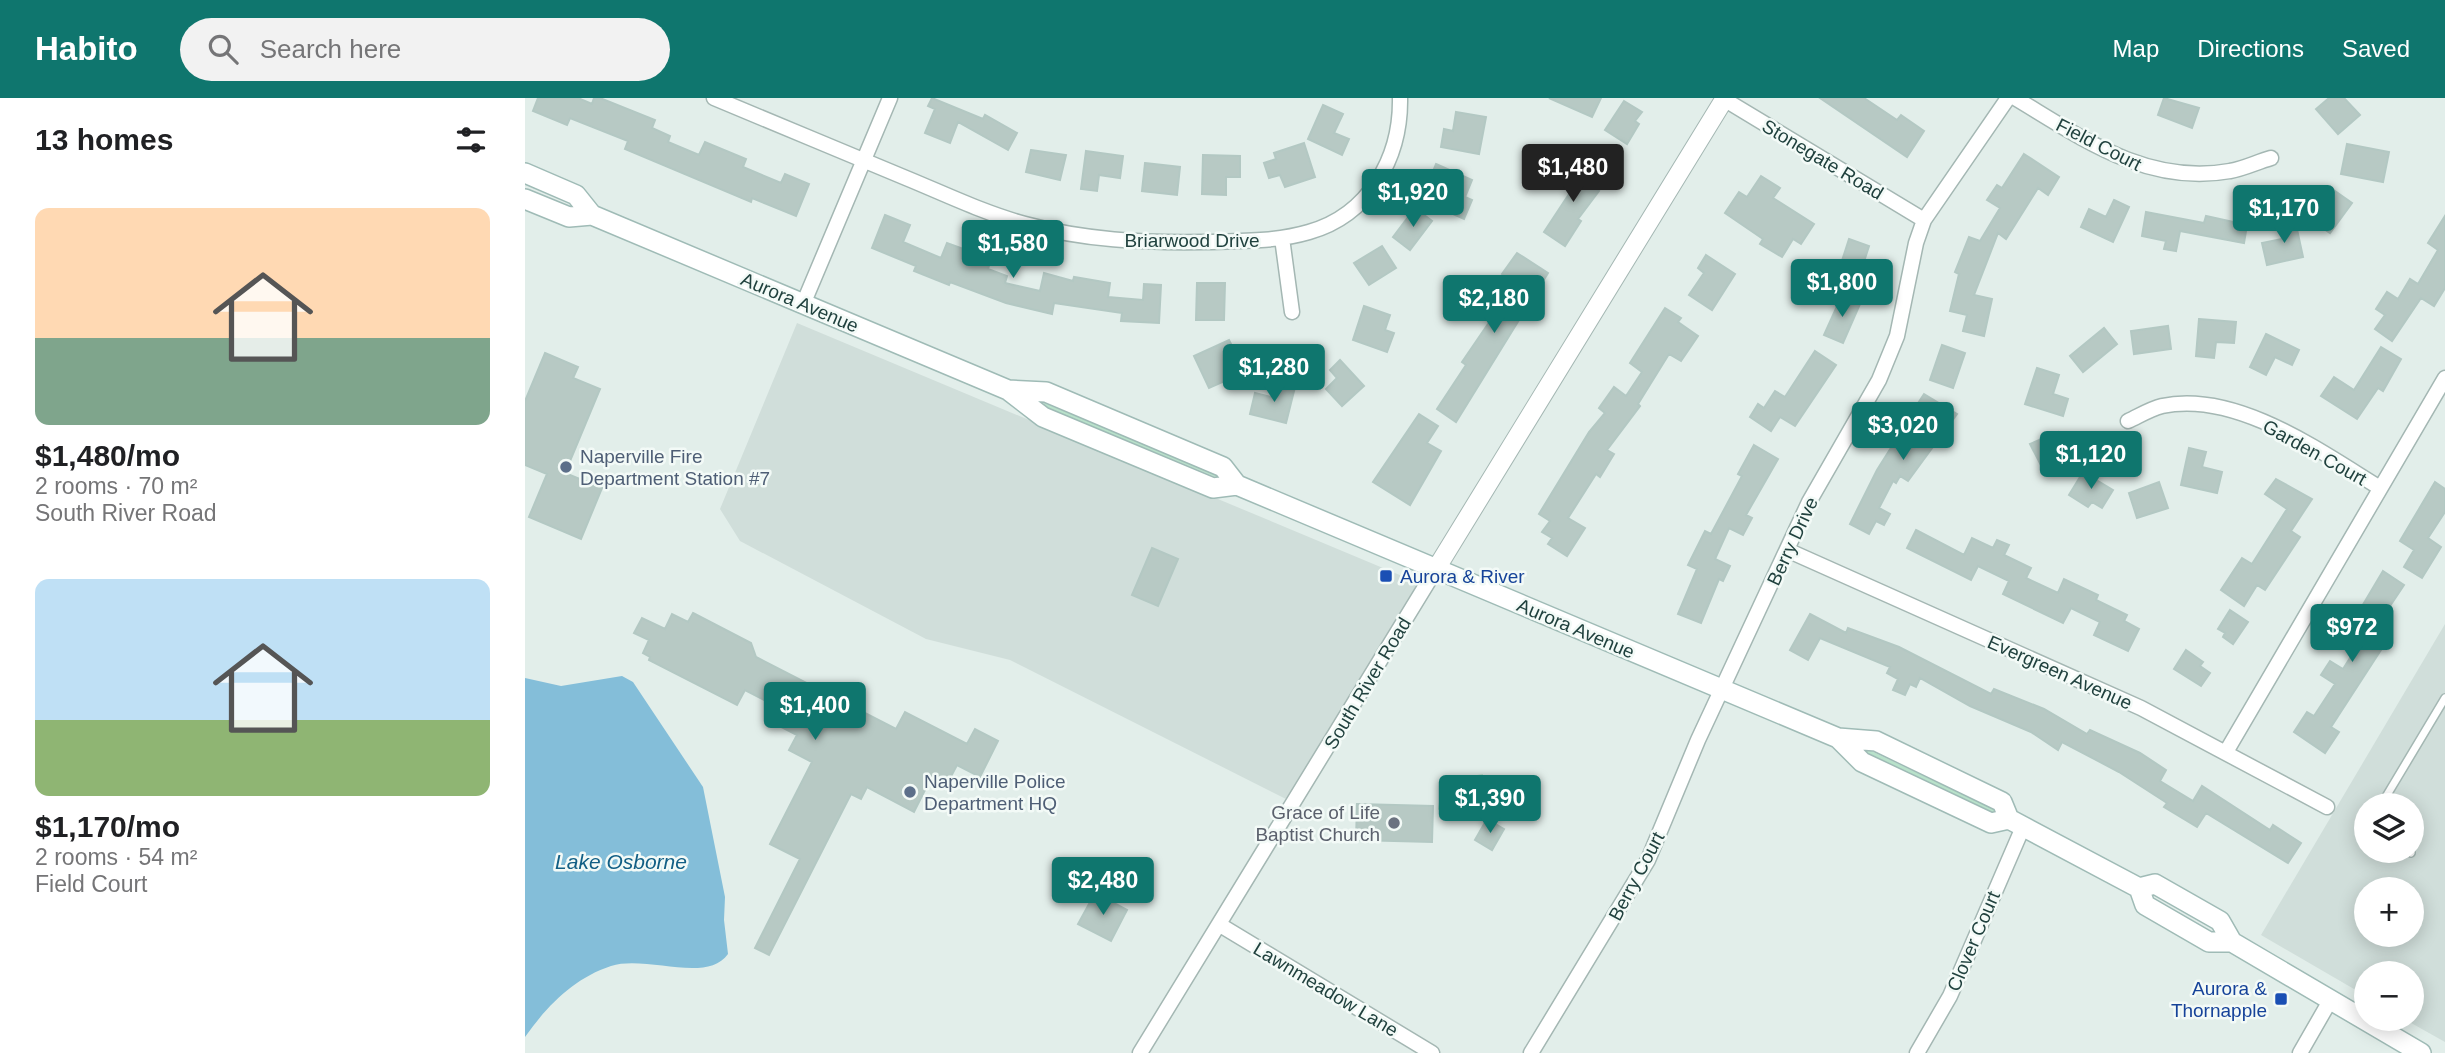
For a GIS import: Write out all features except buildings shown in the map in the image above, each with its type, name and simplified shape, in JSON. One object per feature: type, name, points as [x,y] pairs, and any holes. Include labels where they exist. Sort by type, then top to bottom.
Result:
[{"type":"main road","name":"Aurora Avenue","points":[[525,173],[576,195],[592,215]]},
{"type":"main road","name":"Aurora Avenue","points":[[525,199],[569,217],[592,215],[1008,390],[1046,392],[1223,467],[1237,485],[1838,738],[1862,762],[1991,823],[2016,823],[2139,888],[2155,884],[2176,895],[2220,922],[2232,942],[2421,1053]]},
{"type":"street","name":"Briarwood Drive","points":[[715,98],[993,215],[1052,231],[1106,240],[1154,243],[1282,238],[1330,225],[1350,212],[1368,195],[1392,155],[1399,130],[1400,98]]},
{"type":"street","points":[[804,302],[890,98]]},
{"type":"street","name":"Stonegate Road","points":[[1724,98],[1924,220]]},
{"type":"street","name":"South River Road","points":[[1140,1053],[1724,98]]},
{"type":"street","name":"Berry Drive","points":[[1723,689],[1832,458],[1891,356],[1924,220],[2008,98]]},
{"type":"street","name":"Field Court","points":[[2015,98],[2108,152],[2153,170],[2193,173],[2230,171],[2271,158]]},
{"type":"street","points":[[1282,238],[1293,312]]},
{"type":"street","points":[[2226,752],[2445,378]]},
{"type":"street","name":"Garden Court","points":[[2127,421],[2165,406],[2183,404],[2231,411],[2286,432],[2380,488]]},
{"type":"street","name":"Evergreen Avenue","points":[[1787,550],[2141,708],[2327,807]]},
{"type":"street","name":"Berry Court","points":[[1531,1053],[1648,860],[1723,689]]},
{"type":"street","name":"Clover Court","points":[[1917,1053],[1950,996],[2016,823]]},
{"type":"street","name":"Lawnmeadow Lane","points":[[1220,925],[1432,1053]]},
{"type":"street","points":[[2300,1053],[2331,999]]},
{"type":"lane","points":[[2388,793],[2445,698]]},
{"type":"shaded area","points":[[797,323],[1426,586],[1294,803],[1010,660],[926,639],[740,541],[720,509]]},
{"type":"shaded area","points":[[2445,624],[2445,1042],[2424,1030],[2424,961],[2354,961],[2354,989],[2261,935]]},
{"type":"green space","points":[[1044,403],[1219,475],[1218,478],[1042,406]]},
{"type":"green space","points":[[1849,746],[1869,750],[2000,812],[1999,815]]},
{"type":"green space","points":[[1483,774],[1476,812],[1472,817],[1445,819],[1438,809],[1442,781]]},
{"type":"water","name":"Lake Osborne","points":[[622,676],[633,682],[703,787],[725,897],[724,920],[728,954],[718,963],[706,967],[626,964],[598,971],[562,995],[525,1037],[525,678],[561,686]]},
{"type":"place","name":"Naperville Fire Department Station #7","points":[[566,467]]},
{"type":"place","name":"Aurora & River","points":[[1386,576]]},
{"type":"place","name":"Naperville Police Department HQ","points":[[910,792]]},
{"type":"place","name":"Grace of Life Baptist Church","points":[[1394,823]]},
{"type":"place","name":"Aurora & Thornapple","points":[[2281,999]]}]
